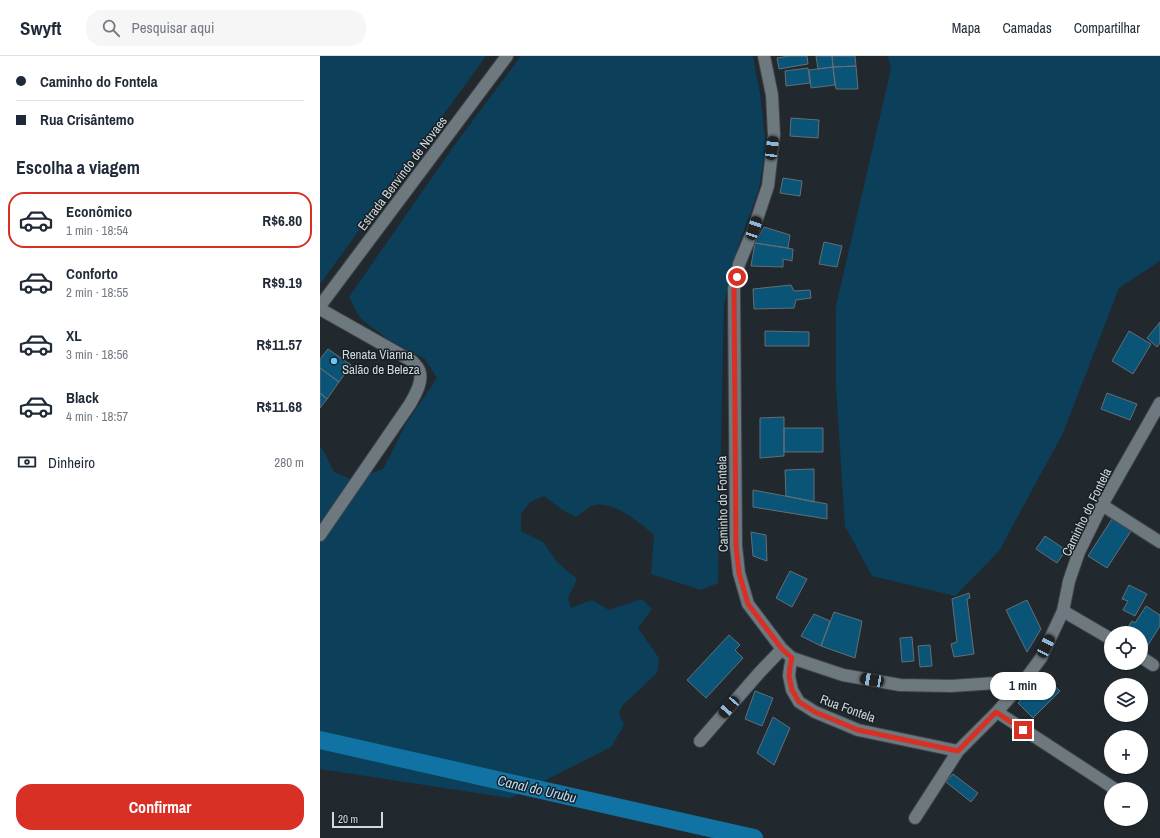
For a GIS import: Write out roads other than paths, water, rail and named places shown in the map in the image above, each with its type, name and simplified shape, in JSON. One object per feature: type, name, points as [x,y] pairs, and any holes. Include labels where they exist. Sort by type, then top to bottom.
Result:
[{"type":"street","name":"Estrada Benvindo de Novaes","points":[[320,308],[507,56]]},
{"type":"street","name":"Caminho do Fontela","points":[[764,56],[772,95],[774,135],[768,186],[754,228],[739,264],[734,289],[736,546],[739,573],[748,604],[782,649],[792,658],[843,675],[900,685],[951,686],[1024,681],[1041,658],[1063,611],[1069,581],[1079,552],[1102,505],[1160,403]]},
{"type":"street","points":[[320,308],[412,361],[419,369],[420,374],[419,382],[410,404],[320,535]]},
{"type":"street","points":[[1102,505],[1160,542]]},
{"type":"street","points":[[1063,611],[1104,636]]},
{"type":"street","points":[[700,741],[759,673],[782,649]]},
{"type":"street","name":"Rua Fontela","points":[[792,658],[789,676],[792,690],[799,702],[815,712],[858,730],[958,751]]},
{"type":"street","points":[[1148,662],[1153,665]]},
{"type":"street","points":[[915,818],[958,751],[1024,681]]},
{"type":"street","points":[[996,712],[1104,782]]},
{"type":"waterway","name":"Canal do Urubu","points":[[320,740],[754,838]]},
{"type":"place","name":"Renata Vianna Salão de Beleza","points":[[334,361]]}]
